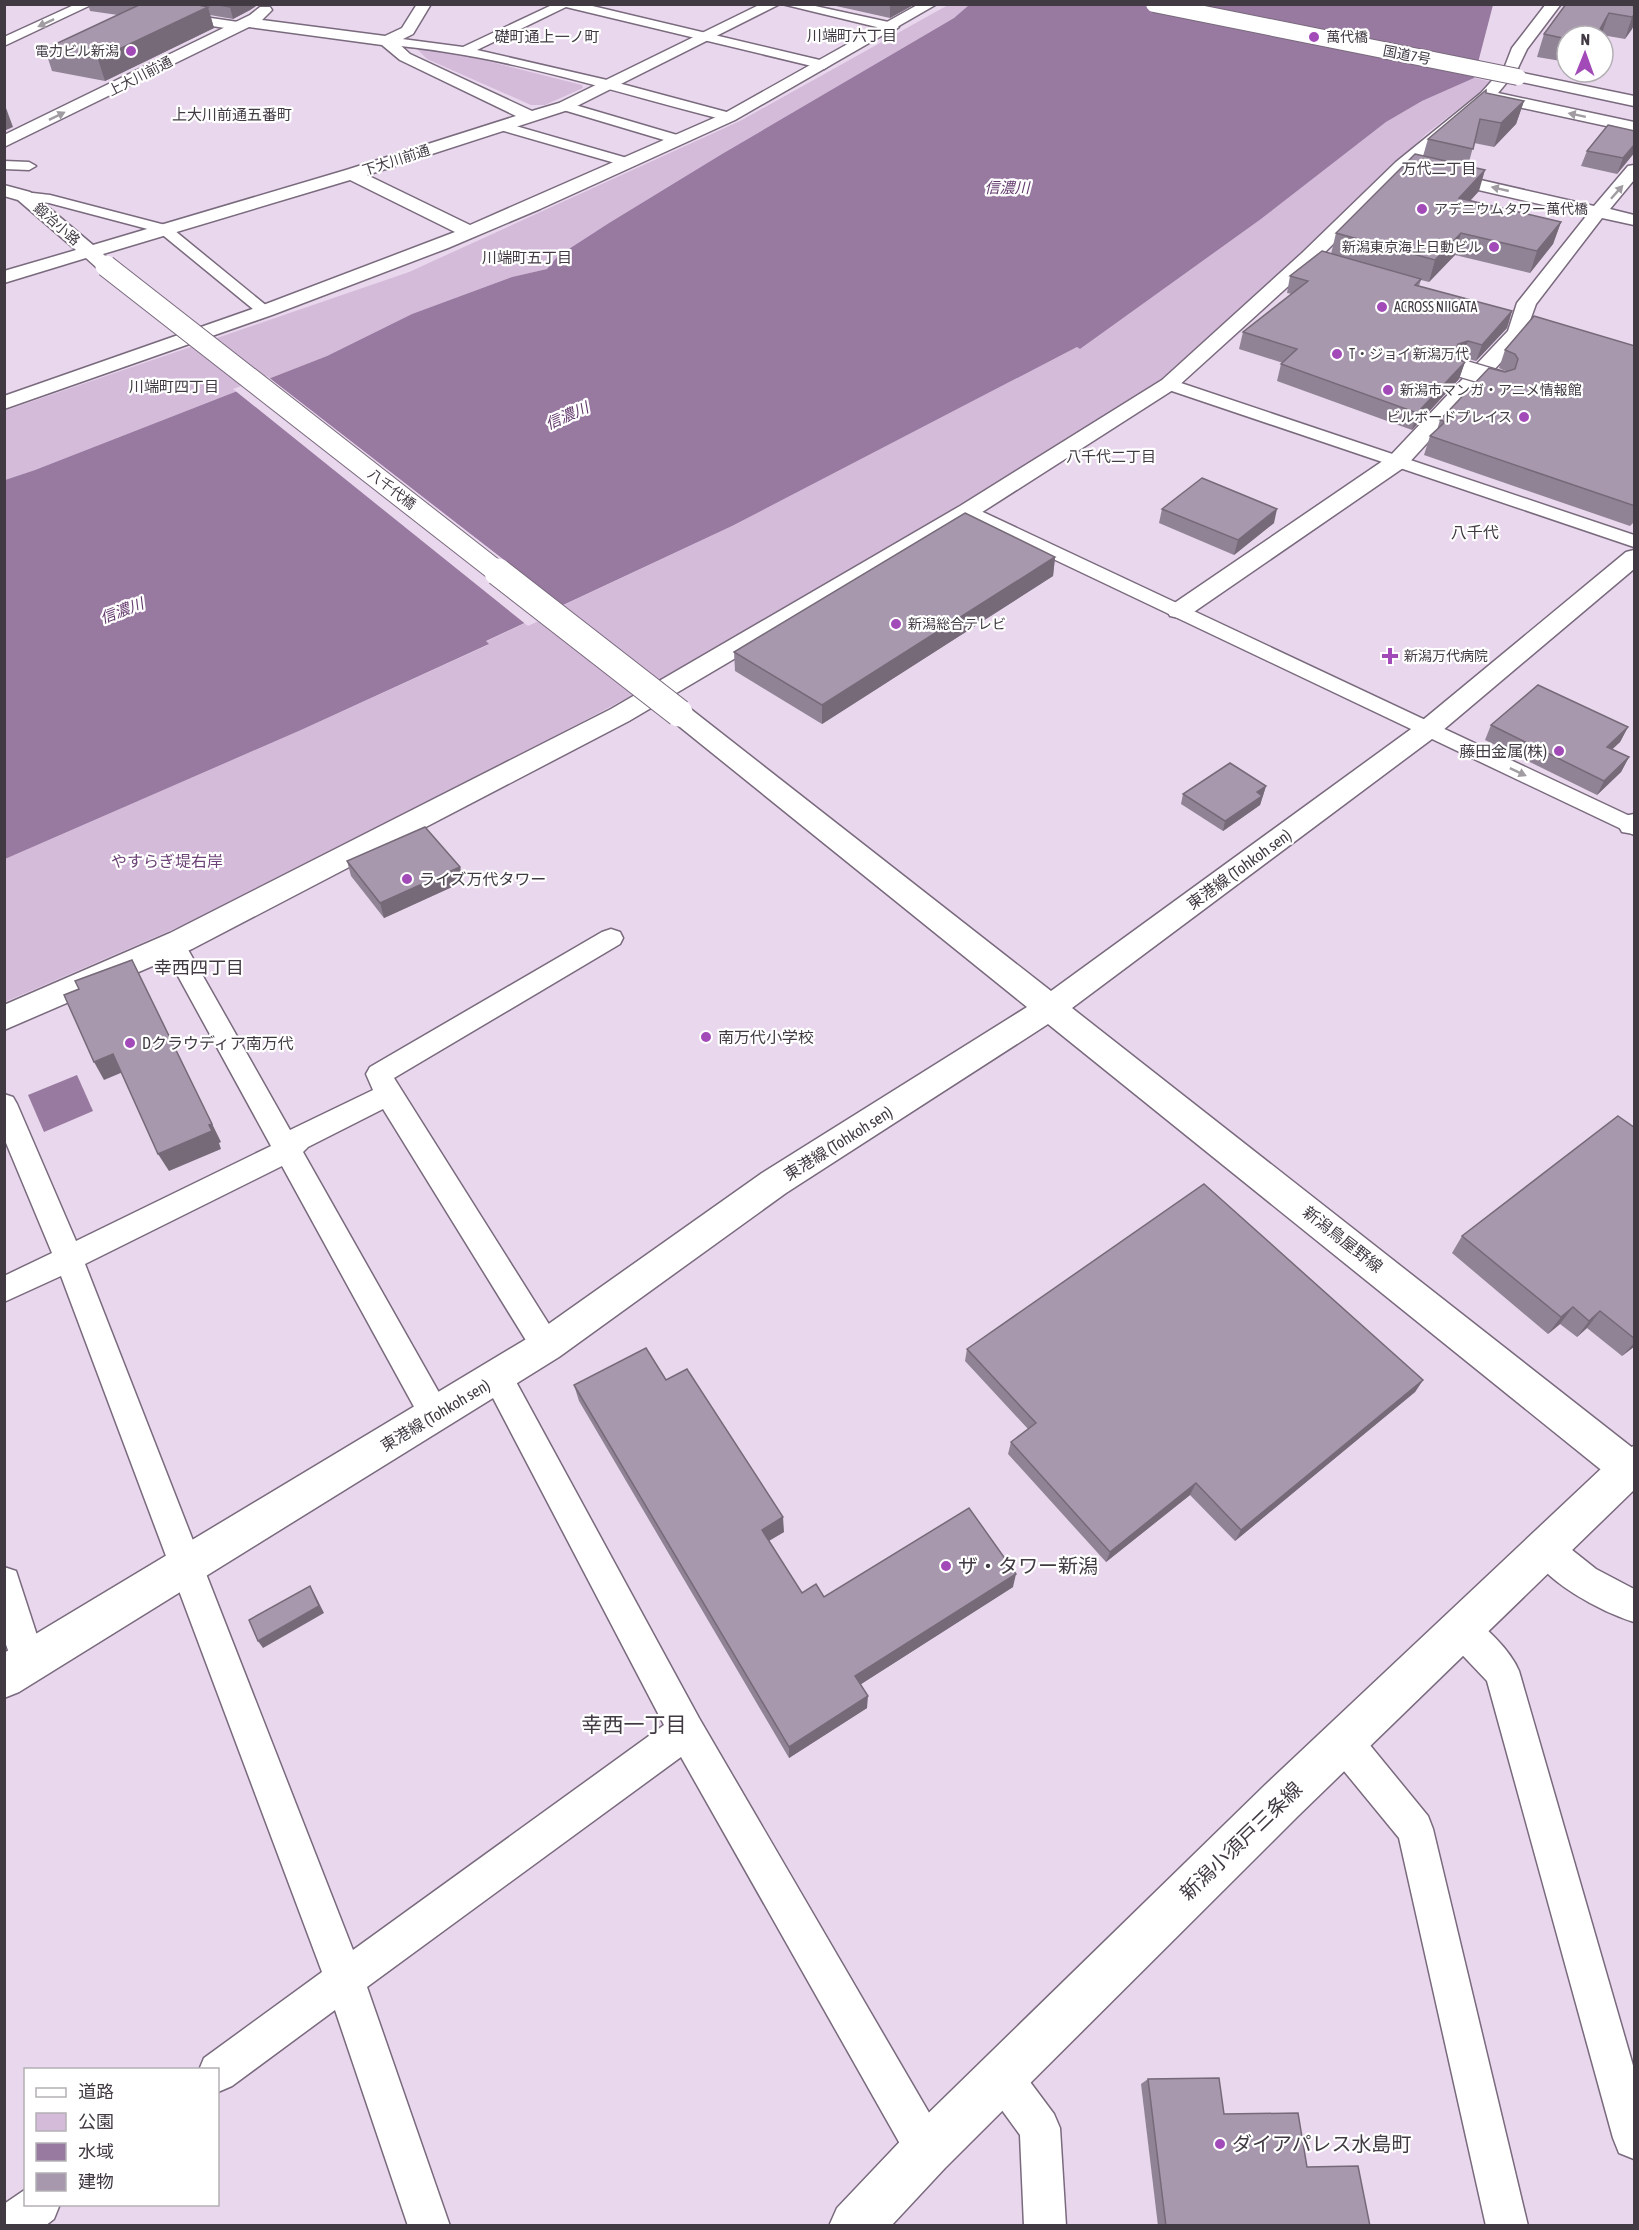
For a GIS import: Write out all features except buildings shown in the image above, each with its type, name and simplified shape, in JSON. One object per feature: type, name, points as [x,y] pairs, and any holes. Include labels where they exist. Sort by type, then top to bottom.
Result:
[{"type":"main road","name":"上大川前通","points":[[4,142],[246,22],[273,4]]},
{"type":"main road","points":[[246,22],[387,41],[408,31],[424,4]]},
{"type":"main road","name":"下大川前通","points":[[4,277],[98,259],[164,229],[352,174],[565,106],[709,38],[773,4]]},
{"type":"main road","points":[[4,404],[265,311],[470,232],[729,117],[893,27],[930,4]]},
{"type":"main road","name":"国道7号","points":[[1154,4],[1635,101]]},
{"type":"main road","points":[[4,1018],[173,945],[620,715],[968,511],[1169,384],[1321,260],[1402,166],[1487,96],[1512,67],[1520,48],[1556,8]]},
{"type":"main road","points":[[387,41],[395,21]]},
{"type":"main road","points":[[387,41],[405,57],[531,117]]},
{"type":"main road","points":[[1487,96],[1635,127]]},
{"type":"main road","points":[[1402,166],[1635,220]]},
{"type":"main road","points":[[1179,611],[1398,460],[1517,333],[1527,303],[1598,212],[1635,170]]},
{"type":"main road","points":[[352,174],[470,232]]},
{"type":"main road","name":"鍛冶小路","points":[[4,190],[24,196],[98,259]]},
{"type":"main road","name":"八千代橋","points":[[98,259],[679,713],[1051,1008]]},
{"type":"main road","points":[[1500,310],[1545,322]]},
{"type":"main road","name":"東港線 (Tohkoh sen)","points":[[16,1670],[546,1346],[774,1183],[1051,1008],[1428,730],[1635,557]]},
{"type":"main road","name":"新潟鳥屋野線","points":[[1051,1008],[1633,1468]]},
{"type":"main road","name":"新潟小須戸三条線","points":[[855,2226],[927,2150],[1343,1741],[1633,1468]]},
{"type":"street","points":[[4,42],[87,4]]},
{"type":"street","points":[[465,51],[565,4],[824,65]]},
{"type":"street","points":[[788,4],[893,27]]},
{"type":"street","points":[[169,10],[246,22]]},
{"type":"street","points":[[169,10],[246,22]]},
{"type":"street","points":[[387,41],[432,44],[465,51],[611,84],[729,117]]},
{"type":"street","points":[[565,106],[679,140]]},
{"type":"street","points":[[502,126],[629,163]]},
{"type":"street","points":[[4,165],[29,166]]},
{"type":"street","points":[[24,196],[50,200],[164,229],[265,311]]},
{"type":"street","points":[[1460,368],[1501,380]]},
{"type":"street","points":[[1169,384],[1635,541]]},
{"type":"street","points":[[968,511],[1428,730],[1634,825]]},
{"type":"street","points":[[546,1346],[388,1094],[379,1074],[611,938]]},
{"type":"street","points":[[173,945],[435,1415]]},
{"type":"street","points":[[4,1290],[69,1260],[286,1151],[298,1139],[388,1094]]},
{"type":"street","points":[[4,1104],[69,1260],[344,1978],[429,2226]]},
{"type":"street","points":[[496,1377],[686,1731],[927,2150]]},
{"type":"street","points":[[1545,1549],[1584,1581],[1634,1606]]},
{"type":"street","points":[[4,1583],[16,1670]]},
{"type":"street","points":[[1461,1630],[1502,1671],[1635,2138]]},
{"type":"street","points":[[219,2071],[686,1731]]},
{"type":"street","points":[[1343,1741],[1415,1829],[1507,2226]]},
{"type":"street","points":[[1002,2077],[1040,2128],[1045,2226]]},
{"type":"street","points":[[11,2226],[38,2206]]},
{"type":"green space","points":[[948,5],[969,5],[954,18],[609,223],[558,256],[547,269],[512,277],[412,314],[327,356],[5,480],[4,411],[409,272],[740,121]]},
{"type":"green space","points":[[416,48],[444,50],[582,85],[583,88],[545,105],[531,105],[427,59]]},
{"type":"green space","name":"やすらぎ堤右岸","points":[[1474,78],[1493,82],[1426,134],[1343,217],[1271,280],[1250,305],[1173,372],[1112,414],[762,626],[334,854],[248,897],[5,1002],[5,859],[301,730],[488,645],[485,642],[732,526],[1077,347],[1080,349],[1261,219],[1386,122],[1422,101]]},
{"type":"water","name":"信濃川","points":[[969,5],[1493,5],[1474,78],[1422,101],[1386,122],[1261,219],[1080,349],[1077,347],[732,526],[486,641],[489,644],[301,730],[5,859],[5,480],[327,356],[412,314],[512,277],[547,269],[558,256],[609,223],[954,18]]},
{"type":"water","points":[[77,1075],[93,1111],[44,1132],[28,1095]]},
{"type":"pier","points":[[267,376],[566,608],[528,626],[233,389]]},
{"type":"place","name":"萬代橋","points":[[1314,37]]},
{"type":"place","name":"電力ビル新潟","points":[[131,51]]},
{"type":"place","name":"アデニウムタワー萬代橋","points":[[1422,209]]},
{"type":"place","name":"新潟東京海上日動ビル","points":[[1494,247]]},
{"type":"place","name":"ACROSS NIIGATA","points":[[1382,307]]},
{"type":"place","name":"T・ジョイ 新潟万代","points":[[1337,354]]},
{"type":"place","name":"新潟市マンガ・アニメ情報館","points":[[1388,390]]},
{"type":"place","name":"ビルボードプレイス","points":[[1524,417]]},
{"type":"place","name":"新潟総合テレビ","points":[[896,624]]},
{"type":"place","name":"新潟万代病院","points":[[1390,656]]},
{"type":"place","name":"藤田金属(株)","points":[[1559,751]]},
{"type":"place","name":"ライズ万代タワー","points":[[407,879]]},
{"type":"place","name":"南万代小学校","points":[[706,1037]]},
{"type":"place","name":"Dクラウディア南万代","points":[[130,1043]]},
{"type":"place","name":"ザ・タワー新潟","points":[[946,1566]]},
{"type":"place","name":"ダイアパレス水島町","points":[[1220,2144]]},
{"type":"district","name":"川端町六丁目","points":[[852,36]]},
{"type":"district","name":"礎町通上一ノ町","points":[[547,37]]},
{"type":"district","name":"上大川前通五番町","points":[[232,115]]},
{"type":"district","name":"万代二丁目","points":[[1439,169]]},
{"type":"district","name":"川端町五丁目","points":[[527,258]]},
{"type":"district","name":"川端町四丁目","points":[[174,387]]},
{"type":"district","name":"八千代二丁目","points":[[1111,457]]},
{"type":"district","name":"八千代","points":[[1475,532]]},
{"type":"district","name":"幸西四丁目","points":[[199,968]]},
{"type":"district","name":"幸西一丁目","points":[[634,1725]]}]
